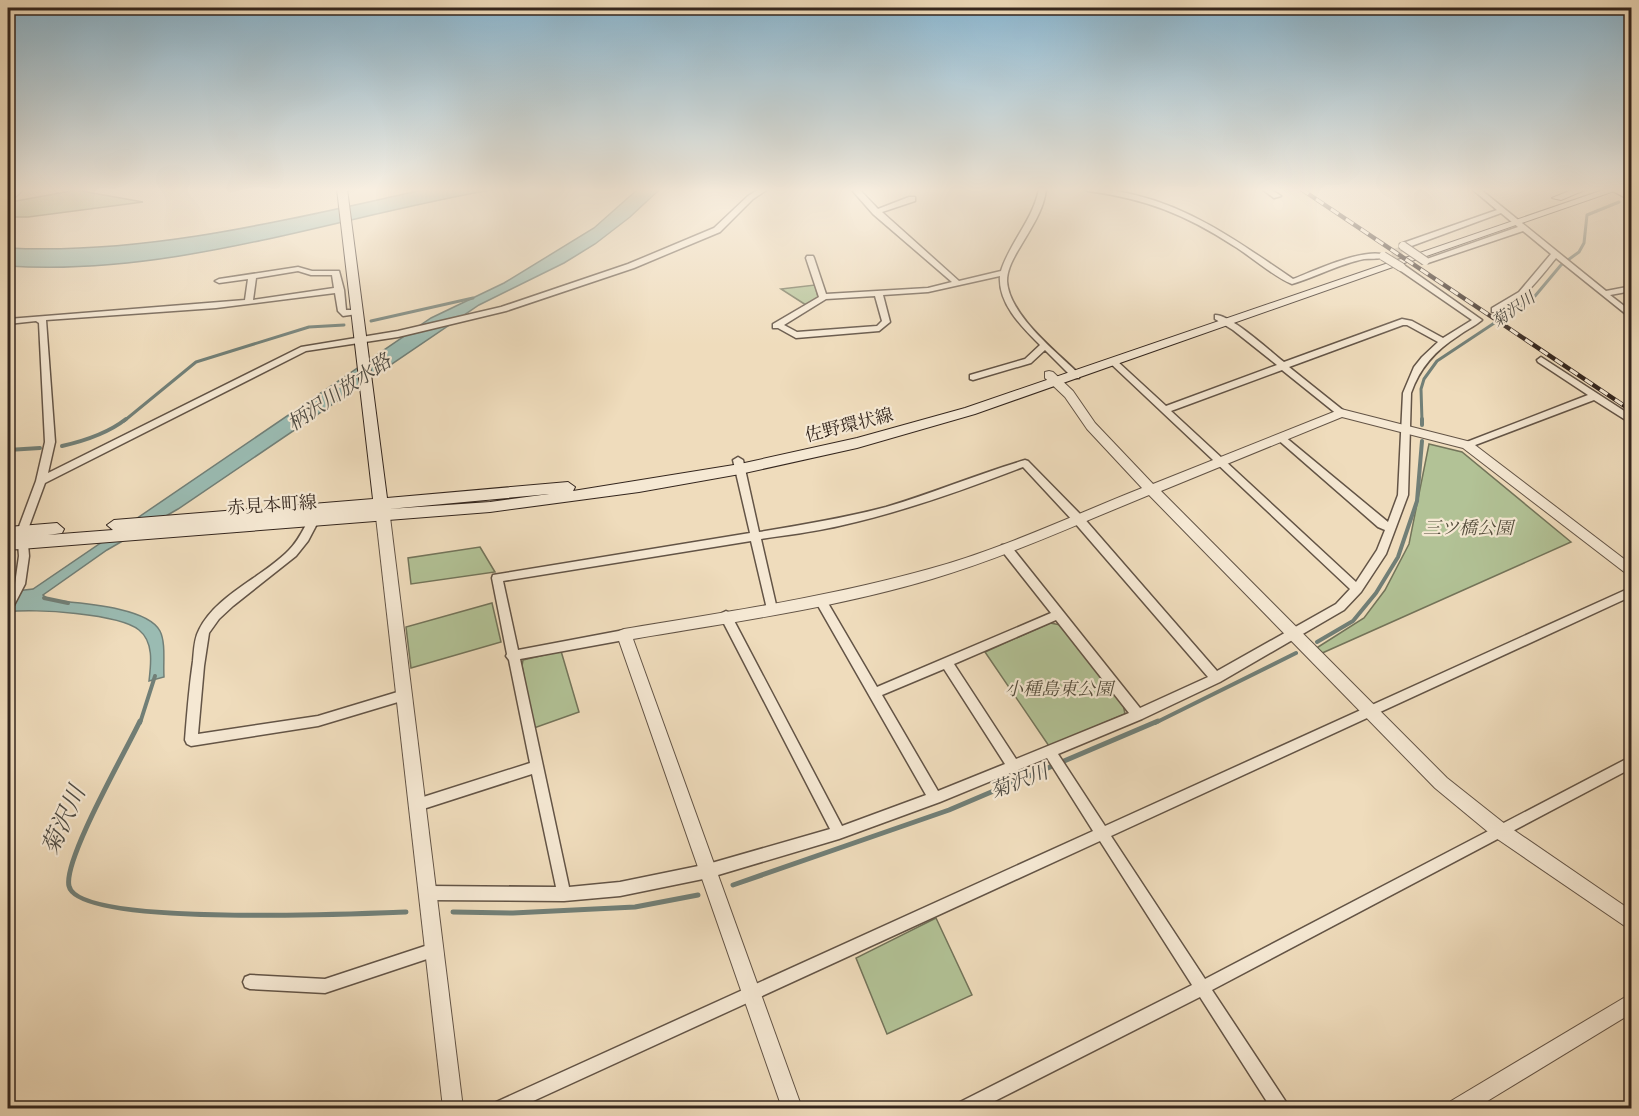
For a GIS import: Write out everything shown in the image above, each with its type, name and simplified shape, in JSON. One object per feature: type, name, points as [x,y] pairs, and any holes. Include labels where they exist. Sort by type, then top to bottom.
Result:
[{"type":"main road","points":[[348,241],[382,510]]},
{"type":"main road","name":"佐野環状線","points":[[382,510],[563,498],[857,443],[970,411],[1072,372],[1446,241]]},
{"type":"main road","name":"佐野環状線","points":[[1072,372],[1114,363],[1222,320]]},
{"type":"main road","name":"赤見本町線","points":[[15,538],[108,525],[382,510]]},
{"type":"main road","name":"赤見本町線","points":[[15,538],[97,536],[313,522],[382,510]]},
{"type":"street","points":[[41,480],[304,349],[398,334],[470,318],[634,266],[691,241]]},
{"type":"street","points":[[912,241],[957,283]]},
{"type":"street","points":[[1021,241],[1003,273],[1007,297],[1045,345],[1072,372]]},
{"type":"street","points":[[1232,241],[1292,282],[1377,255],[1425,261],[1467,241]]},
{"type":"street","points":[[1399,257],[1447,241]]},
{"type":"street","points":[[1539,241],[1632,317]]},
{"type":"street","points":[[1495,310],[1522,294],[1556,255]]},
{"type":"street","points":[[428,893],[564,894],[620,890],[708,871],[839,833],[935,798],[1013,766],[1051,754],[1138,715],[1216,678],[1340,607],[1357,589],[1382,551],[1403,495],[1407,393],[1411,378],[1442,341],[1478,320],[1399,257]]},
{"type":"street","points":[[810,258],[823,298]]},
{"type":"street","points":[[219,281],[298,269],[311,273],[336,273],[343,312],[357,312]]},
{"type":"street","points":[[879,294],[886,322],[879,328],[796,335],[778,326],[823,298],[879,294],[928,291],[1003,273]]},
{"type":"street","points":[[249,302],[252,277]]},
{"type":"street","points":[[1604,294],[1632,288]]},
{"type":"street","points":[[8,321],[95,312],[249,302],[340,290]]},
{"type":"street","points":[[8,606],[22,577],[24,556],[15,538],[41,480],[50,442],[43,322],[39,319]]},
{"type":"street","points":[[1222,320],[1283,365],[1341,414],[1467,445],[1632,573]]},
{"type":"street","points":[[1164,410],[1402,322],[1409,323],[1442,341]]},
{"type":"street","points":[[973,377],[1028,361],[1045,345]]},
{"type":"street","points":[[1541,360],[1632,421]]},
{"type":"street","points":[[1114,363],[1357,589]]},
{"type":"street","points":[[1053,379],[1091,426],[1151,489],[1367,711],[1442,783],[1499,830],[1632,922]]},
{"type":"street","points":[[1467,445],[1594,396]]},
{"type":"street","points":[[512,656],[726,616],[821,601],[931,574],[1006,548],[1341,414]]},
{"type":"street","points":[[1281,438],[1382,525],[1390,528]]},
{"type":"street","points":[[564,894],[497,578],[757,538],[881,513],[1025,463],[1078,519],[1216,678]]},
{"type":"street","points":[[739,464],[772,609]]},
{"type":"street","points":[[382,510],[453,1108]]},
{"type":"street","points":[[313,522],[303,543],[216,616],[203,632],[191,740],[318,721],[404,695]]},
{"type":"street","points":[[1006,548],[1138,715]]},
{"type":"street","points":[[502,1108],[1632,591]]},
{"type":"street","points":[[821,601],[935,798]]},
{"type":"street","points":[[875,693],[1059,614]]},
{"type":"street","points":[[726,616],[839,833]]},
{"type":"street","points":[[624,635],[792,1108]]},
{"type":"street","points":[[946,662],[1013,766]]},
{"type":"street","points":[[1051,754],[1280,1108]]},
{"type":"street","points":[[966,1108],[1202,988],[1632,761]]},
{"type":"street","points":[[417,805],[536,767]]},
{"type":"street","points":[[250,982],[325,986],[434,950]]},
{"type":"street","points":[[1458,1108],[1632,1002]]},
{"type":"green space","points":[[815,285],[818,297],[806,305],[781,289]]},
{"type":"green space","name":"三ツ橋公園","points":[[1429,444],[1462,452],[1571,542],[1320,654],[1315,649],[1364,618],[1385,590],[1409,544]]},
{"type":"green space","points":[[480,547],[495,572],[411,584],[408,558]]},
{"type":"green space","points":[[492,603],[501,642],[411,668],[406,627]]},
{"type":"green space","name":"小種島東公園","points":[[1050,623],[1061,625],[1123,704],[1125,714],[1049,746],[985,652]]},
{"type":"green space","points":[[561,651],[579,712],[534,728],[522,666],[523,660]]},
{"type":"green space","points":[[936,918],[972,995],[887,1034],[856,958]]},
{"type":"water","points":[[157,241],[258,241],[132,263],[70,267],[8,266],[8,248],[61,249]]},
{"type":"water","name":"柄沢川放水路","points":[[573,241],[599,241],[564,263],[479,305],[178,509],[107,550],[43,595],[50,600],[126,611],[153,623],[160,631],[163,641],[164,677],[149,681],[150,654],[147,641],[139,630],[129,624],[76,614],[36,611],[8,612],[8,592],[33,589],[431,318],[504,283]]},
{"type":"waterway","name":"菊沢川","points":[[1422,421],[1421,389],[1424,379],[1437,361],[1535,296],[1561,265],[1579,252],[1584,241]]},
{"type":"waterway","points":[[371,321],[473,298]]},
{"type":"waterway","points":[[124,421],[196,362],[309,327],[344,325]]},
{"type":"waterway","points":[[62,446],[95,436],[126,419]]},
{"type":"waterway","name":"菊沢川","points":[[1317,642],[1353,621],[1376,593],[1398,557],[1417,501],[1422,441]]},
{"type":"waterway","points":[[8,450],[40,448]]},
{"type":"waterway","name":"菊沢川","points":[[44,598],[68,603]]},
{"type":"waterway","name":"菊沢川","points":[[1155,723],[1296,653]]},
{"type":"waterway","name":"菊沢川","points":[[140,723],[155,676]]},
{"type":"waterway","name":"菊沢川","points":[[140,721],[97,805],[76,853],[69,886],[84,899],[119,908],[168,913],[283,915],[406,912]]},
{"type":"waterway","name":"菊沢川","points":[[733,885],[949,810],[1158,721]]},
{"type":"waterway","name":"菊沢川","points":[[453,912],[513,913],[635,907],[698,895]]},
{"type":"tunnel","points":[[1392,255],[1402,252]]},
{"type":"railway","points":[[1379,241],[1632,411]]}]
